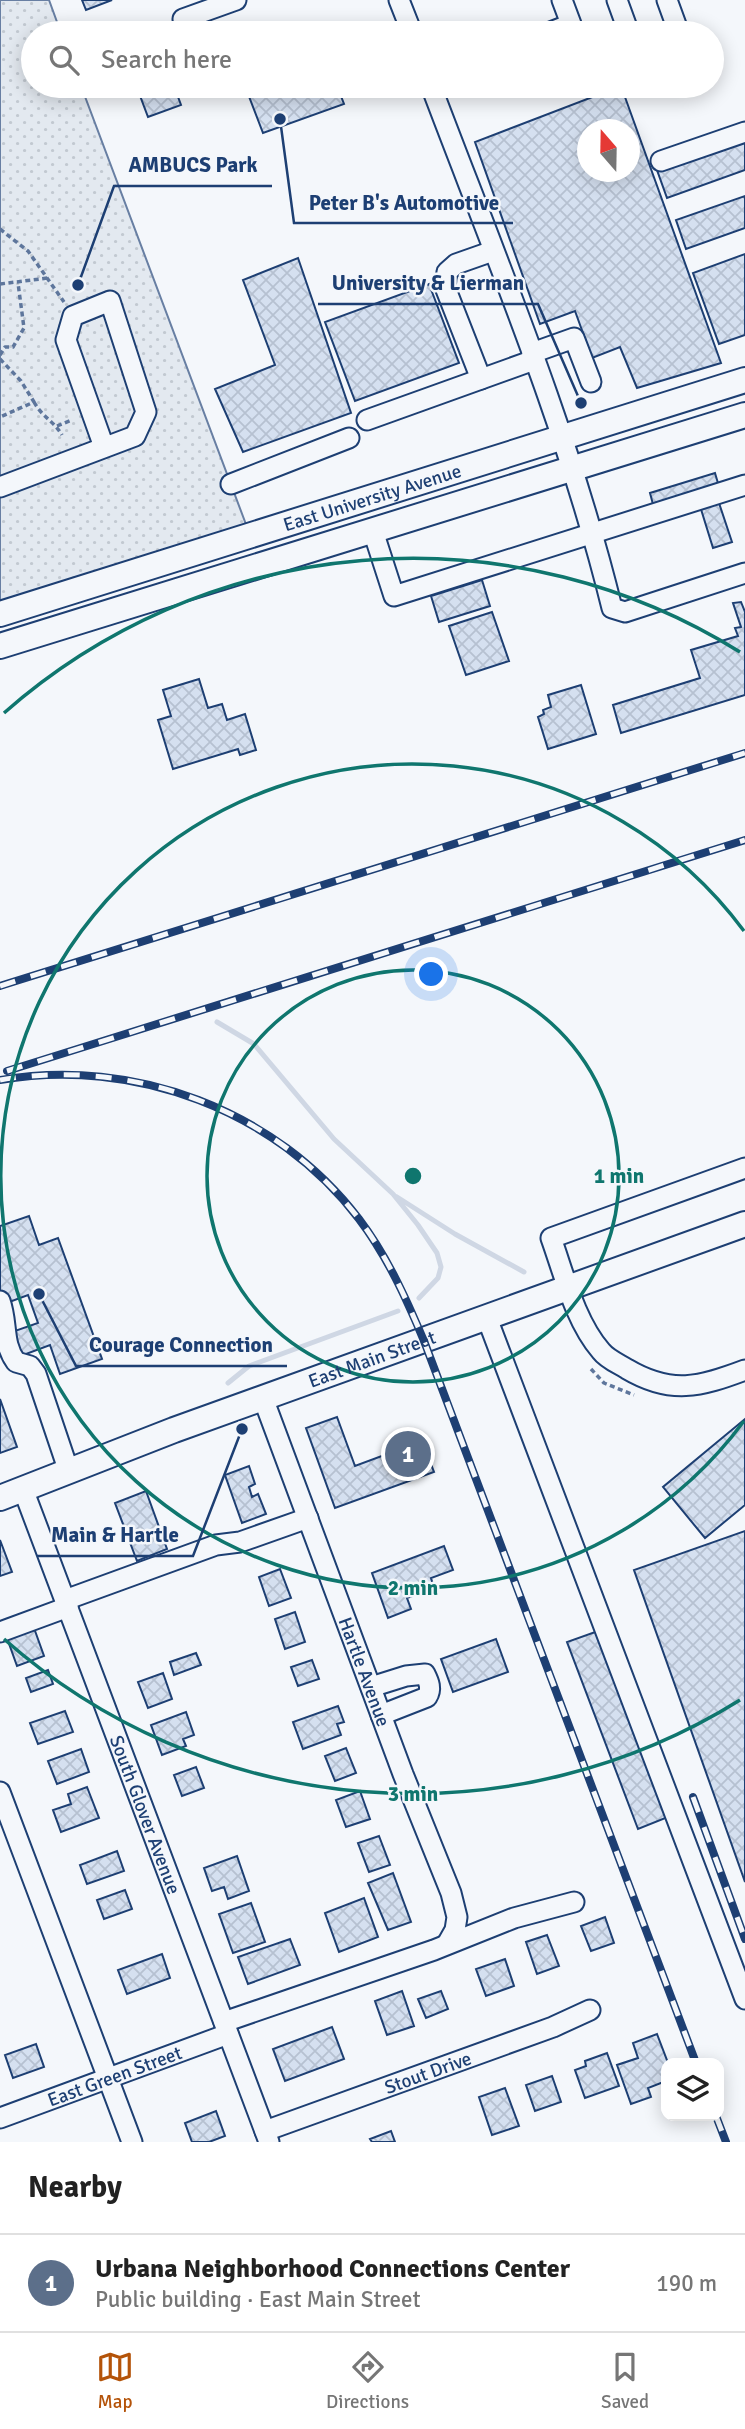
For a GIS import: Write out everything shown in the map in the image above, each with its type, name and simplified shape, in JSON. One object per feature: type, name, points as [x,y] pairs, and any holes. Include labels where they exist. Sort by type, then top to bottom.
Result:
[{"type":"main road","name":"East University Avenue","points":[[0,614],[745,380]]},
{"type":"main road","name":"East University Avenue","points":[[0,646],[745,415]]},
{"type":"main road","name":"East Main Street","points":[[12,1493],[69,1472],[89,1461],[745,1224]]},
{"type":"street","points":[[183,19],[236,0]]},
{"type":"street","points":[[399,0],[407,21]]},
{"type":"street","points":[[562,0],[570,21]]},
{"type":"street","points":[[617,0],[625,21]]},
{"type":"street","points":[[667,0],[675,21]]},
{"type":"street","points":[[436,98],[533,356],[572,468],[594,533],[612,608],[619,611],[745,573]]},
{"type":"street","points":[[661,161],[745,132]]},
{"type":"street","points":[[481,379],[445,287],[447,272],[456,264],[493,251]]},
{"type":"street","points":[[0,487],[135,436],[146,412],[110,301],[73,316],[66,340],[104,447]]},
{"type":"street","points":[[367,420],[481,379],[575,338],[592,382]]},
{"type":"street","points":[[230,484],[349,438]]},
{"type":"street","points":[[373,531],[394,596],[745,485]]},
{"type":"street","points":[[745,1168],[551,1238],[569,1288],[591,1336],[602,1353],[637,1375],[660,1384],[684,1387],[708,1385],[745,1370]]},
{"type":"street","points":[[0,1301],[7,1319],[6,1346],[16,1362],[30,1366],[36,1374],[69,1472]]},
{"type":"street","points":[[486,1318],[745,1999]]},
{"type":"street","name":"Hartle Avenue","points":[[263,1398],[381,1715],[451,1893],[457,1917],[455,1930],[447,1944]]},
{"type":"street","name":"South Glover Avenue","points":[[12,1493],[66,1603],[267,2136]]},
{"type":"street","points":[[0,1632],[66,1603],[216,1545],[240,1542],[308,1518]]},
{"type":"street","points":[[371,1687],[406,1676],[425,1674],[429,1680],[430,1691],[427,1697],[381,1715]]},
{"type":"street","points":[[0,1792],[132,2142]]},
{"type":"street","name":"East Green Street","points":[[0,2118],[447,1944],[514,1919],[574,1902]]},
{"type":"street","name":"Stout Drive","points":[[267,2136],[553,2027],[590,2010]]},
{"type":"path","points":[[0,229],[28,251],[73,316]]},
{"type":"path","points":[[0,284],[48,278]]},
{"type":"path","points":[[18,283],[24,328],[13,347],[5,347],[0,357],[21,381],[42,417],[57,426],[62,435]]},
{"type":"path","points":[[0,416],[34,402]]},
{"type":"path","points":[[57,426],[72,420]]},
{"type":"shaded area","points":[[0,0],[49,0],[57,21],[21,21],[21,98],[86,98],[250,535],[0,614]]},
{"type":"building","points":[[82,0],[112,0],[86,10]]},
{"type":"building","points":[[141,98],[178,98],[181,105],[148,117]]},
{"type":"building","points":[[250,98],[342,98],[344,104],[263,133]]},
{"type":"building","points":[[590,98],[625,98],[633,119],[577,119],[577,182],[640,182],[640,139],[721,363],[637,388],[620,347],[592,358],[575,311],[540,324],[475,142]]},
{"type":"building","points":[[745,140],[745,170],[667,198],[657,170]]},
{"type":"building","points":[[745,196],[745,228],[686,249],[676,220]]},
{"type":"building","points":[[745,254],[745,335],[719,344],[693,273]]},
{"type":"building","points":[[298,258],[351,413],[243,452],[215,389],[275,365],[243,280]]},
{"type":"building","points":[[429,284],[459,363],[355,401],[325,322]]},
{"type":"building","points":[[715,473],[720,490],[655,512],[650,493]]},
{"type":"building","points":[[718,500],[732,542],[713,548],[700,506]]},
{"type":"building","points":[[482,580],[490,606],[439,622],[431,596]]},
{"type":"building","points":[[741,602],[745,612],[745,695],[621,733],[613,705],[700,678],[691,650],[738,636],[735,628],[741,627],[733,603]]},
{"type":"building","points":[[492,612],[509,661],[466,675],[449,626]]},
{"type":"building","points":[[199,679],[208,708],[222,704],[227,720],[245,714],[256,750],[240,755],[238,749],[173,769],[158,720],[171,716],[163,690]]},
{"type":"building","points":[[581,685],[596,734],[548,749],[538,717],[544,714],[543,710],[551,707],[548,695]]},
{"type":"building","points":[[29,1216],[39,1245],[58,1238],[102,1359],[60,1374],[50,1345],[18,1357],[9,1333],[38,1323],[28,1295],[4,1304],[0,1293],[0,1226]]},
{"type":"building","points":[[0,1399],[17,1447],[0,1453]]},
{"type":"building","points":[[337,1417],[355,1466],[422,1441],[434,1472],[335,1508],[306,1428]]},
{"type":"building","points":[[745,1419],[745,1505],[705,1538],[663,1487]]},
{"type":"building","points":[[249,1466],[255,1484],[249,1487],[252,1497],[258,1494],[266,1514],[242,1523],[225,1475]]},
{"type":"building","points":[[146,1491],[167,1549],[137,1561],[115,1503]]},
{"type":"building","points":[[745,1531],[745,1882],[634,1570]]},
{"type":"building","points":[[0,1540],[12,1572],[0,1576]]},
{"type":"building","points":[[444,1546],[453,1570],[431,1578],[434,1588],[407,1598],[411,1609],[388,1618],[372,1573]]},
{"type":"building","points":[[280,1569],[291,1598],[269,1606],[259,1577]]},
{"type":"building","points":[[295,1612],[305,1642],[285,1649],[275,1619]]},
{"type":"building","points":[[34,1628],[44,1656],[17,1666],[7,1638]]},
{"type":"building","points":[[598,1631],[668,1817],[638,1829],[567,1642]]},
{"type":"building","points":[[496,1639],[508,1672],[453,1692],[441,1659]]},
{"type":"building","points":[[196,1653],[201,1665],[174,1675],[170,1662]]},
{"type":"building","points":[[312,1660],[319,1679],[298,1686],[291,1667]]},
{"type":"building","points":[[48,1670],[53,1684],[31,1692],[26,1678]]},
{"type":"building","points":[[163,1673],[172,1699],[148,1708],[138,1682]]},
{"type":"building","points":[[338,1706],[344,1722],[337,1724],[341,1735],[303,1749],[293,1722]]},
{"type":"building","points":[[65,1711],[73,1732],[38,1744],[30,1723]]},
{"type":"building","points":[[186,1712],[194,1735],[183,1739],[186,1746],[162,1755],[151,1725]]},
{"type":"building","points":[[346,1748],[356,1773],[335,1781],[325,1756]]},
{"type":"building","points":[[81,1749],[89,1772],[57,1784],[48,1761]]},
{"type":"building","points":[[196,1767],[204,1788],[182,1796],[174,1775]]},
{"type":"building","points":[[87,1787],[99,1818],[61,1832],[53,1810],[71,1804],[68,1794]]},
{"type":"building","points":[[360,1791],[370,1819],[346,1827],[336,1800]]},
{"type":"building","points":[[379,1836],[390,1865],[369,1872],[358,1843]]},
{"type":"building","points":[[117,1851],[124,1871],[87,1884],[80,1865]]},
{"type":"building","points":[[237,1856],[249,1891],[228,1899],[224,1887],[212,1891],[204,1868]]},
{"type":"building","points":[[393,1873],[411,1922],[388,1930],[368,1883]]},
{"type":"building","points":[[125,1890],[132,1909],[104,1919],[97,1900]]},
{"type":"building","points":[[364,1898],[378,1937],[339,1952],[325,1913]]},
{"type":"building","points":[[251,1903],[265,1942],[233,1953],[219,1914]]},
{"type":"building","points":[[605,1917],[614,1943],[591,1951],[581,1926]]},
{"type":"building","points":[[547,1935],[559,1966],[537,1974],[526,1942]]},
{"type":"building","points":[[290,1939],[300,1965],[248,1984],[238,1957]]},
{"type":"building","points":[[162,1954],[170,1978],[127,1994],[118,1970]]},
{"type":"building","points":[[505,1959],[514,1986],[486,1996],[476,1969]]},
{"type":"building","points":[[402,1991],[414,2026],[387,2035],[375,2001]]},
{"type":"building","points":[[441,1991],[448,2009],[426,2018],[418,1999]]},
{"type":"building","points":[[332,2027],[344,2059],[285,2081],[273,2049]]},
{"type":"building","points":[[657,2034],[666,2058],[661,2058],[661,2083],[648,2088],[651,2097],[631,2104],[617,2065],[638,2058],[633,2043]]},
{"type":"building","points":[[36,2044],[44,2067],[13,2078],[5,2055]]},
{"type":"building","points":[[607,2053],[619,2086],[585,2098],[575,2070],[586,2066],[585,2061]]},
{"type":"building","points":[[552,2076],[561,2102],[535,2111],[526,2085]]},
{"type":"building","points":[[505,2088],[519,2126],[492,2135],[479,2097]]},
{"type":"building","points":[[216,2111],[225,2136],[209,2142],[192,2142],[185,2123]]},
{"type":"building","points":[[391,2131],[395,2142],[372,2142],[370,2139]]},
{"type":"waterway","points":[[217,1022],[254,1044],[334,1139],[393,1194],[418,1225],[437,1253],[441,1267],[438,1278],[419,1298]]},
{"type":"waterway","points":[[397,1197],[455,1234],[524,1272]]},
{"type":"waterway","points":[[228,1383],[249,1366],[398,1311]]},
{"type":"railway","points":[[0,986],[745,753]]},
{"type":"railway","points":[[7,1071],[745,840]]},
{"type":"railway","points":[[0,1080],[50,1075],[101,1077],[151,1085],[199,1100],[244,1121],[287,1148],[325,1181],[369,1233],[395,1278],[424,1341],[694,2058]]},
{"type":"railway","points":[[693,1797],[745,1939]]},
{"type":"railway","points":[[718,2121],[726,2142]]},
{"type":"place","name":"Peter B's Automotive","points":[[280,119]]},
{"type":"place","name":"AMBUCS Park","points":[[78,285]]},
{"type":"place","name":"University & Lierman","points":[[581,403]]},
{"type":"place","name":"Courage Connection","points":[[39,1294]]},
{"type":"place","name":"Main & Hartle","points":[[242,1429]]},
{"type":"place","name":"Urbana Neighborhood Connections Center","points":[[408,1454]]}]
